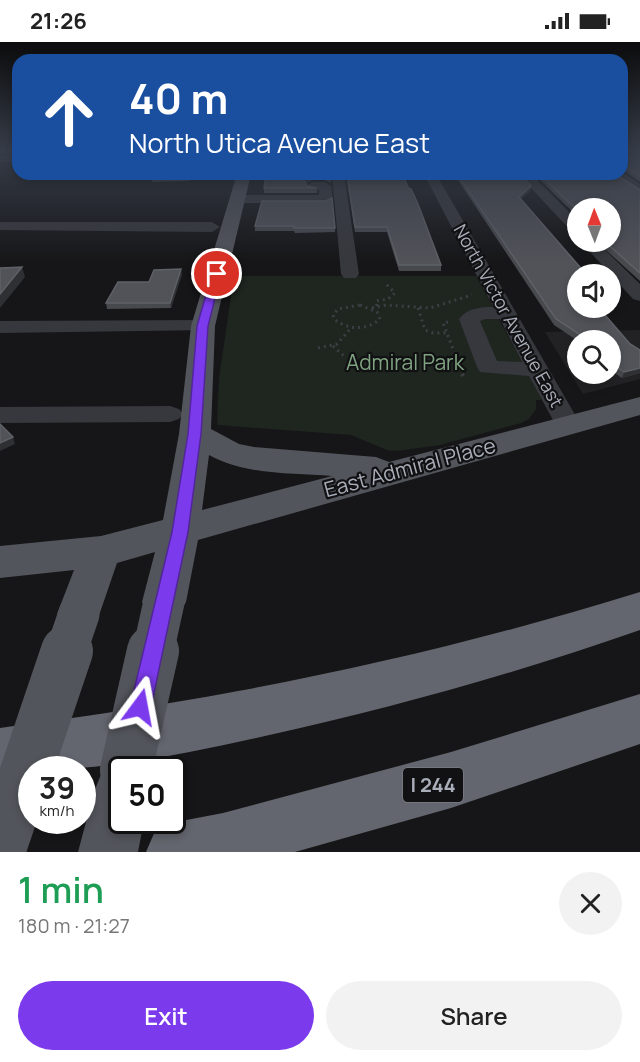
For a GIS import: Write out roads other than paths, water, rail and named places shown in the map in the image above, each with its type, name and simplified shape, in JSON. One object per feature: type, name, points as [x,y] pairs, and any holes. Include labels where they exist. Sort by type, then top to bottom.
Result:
[{"type":"highway","points":[[0,755],[236,717],[401,681],[580,632],[640,611]]},
{"type":"highway","name":"I 244","points":[[176,852],[223,843],[451,780],[640,719]]},
{"type":"main road","points":[[129,756],[180,532],[182,424],[203,326],[241,188]]},
{"type":"main road","name":"East Admiral Place","points":[[0,562],[101,552],[640,406]]},
{"type":"main road","points":[[182,424],[230,453],[289,463],[402,470]]},
{"type":"main road","points":[[0,849],[101,552]]},
{"type":"main road","points":[[108,852],[112,834]]},
{"type":"street","points":[[247,188],[326,199],[320,188]]},
{"type":"street","points":[[340,188],[350,274]]},
{"type":"street","name":"North Victor Avenue East","points":[[438,188],[568,425]]},
{"type":"street","points":[[537,188],[567,219]]},
{"type":"street","points":[[0,226],[212,227]]},
{"type":"street","points":[[599,252],[640,295]]},
{"type":"street","points":[[501,304],[469,319],[488,367],[537,369]]},
{"type":"street","points":[[0,327],[203,326]]},
{"type":"street","points":[[0,415],[182,424]]},
{"type":"park label","name":"Admiral Park","points":[[405,363]]}]
